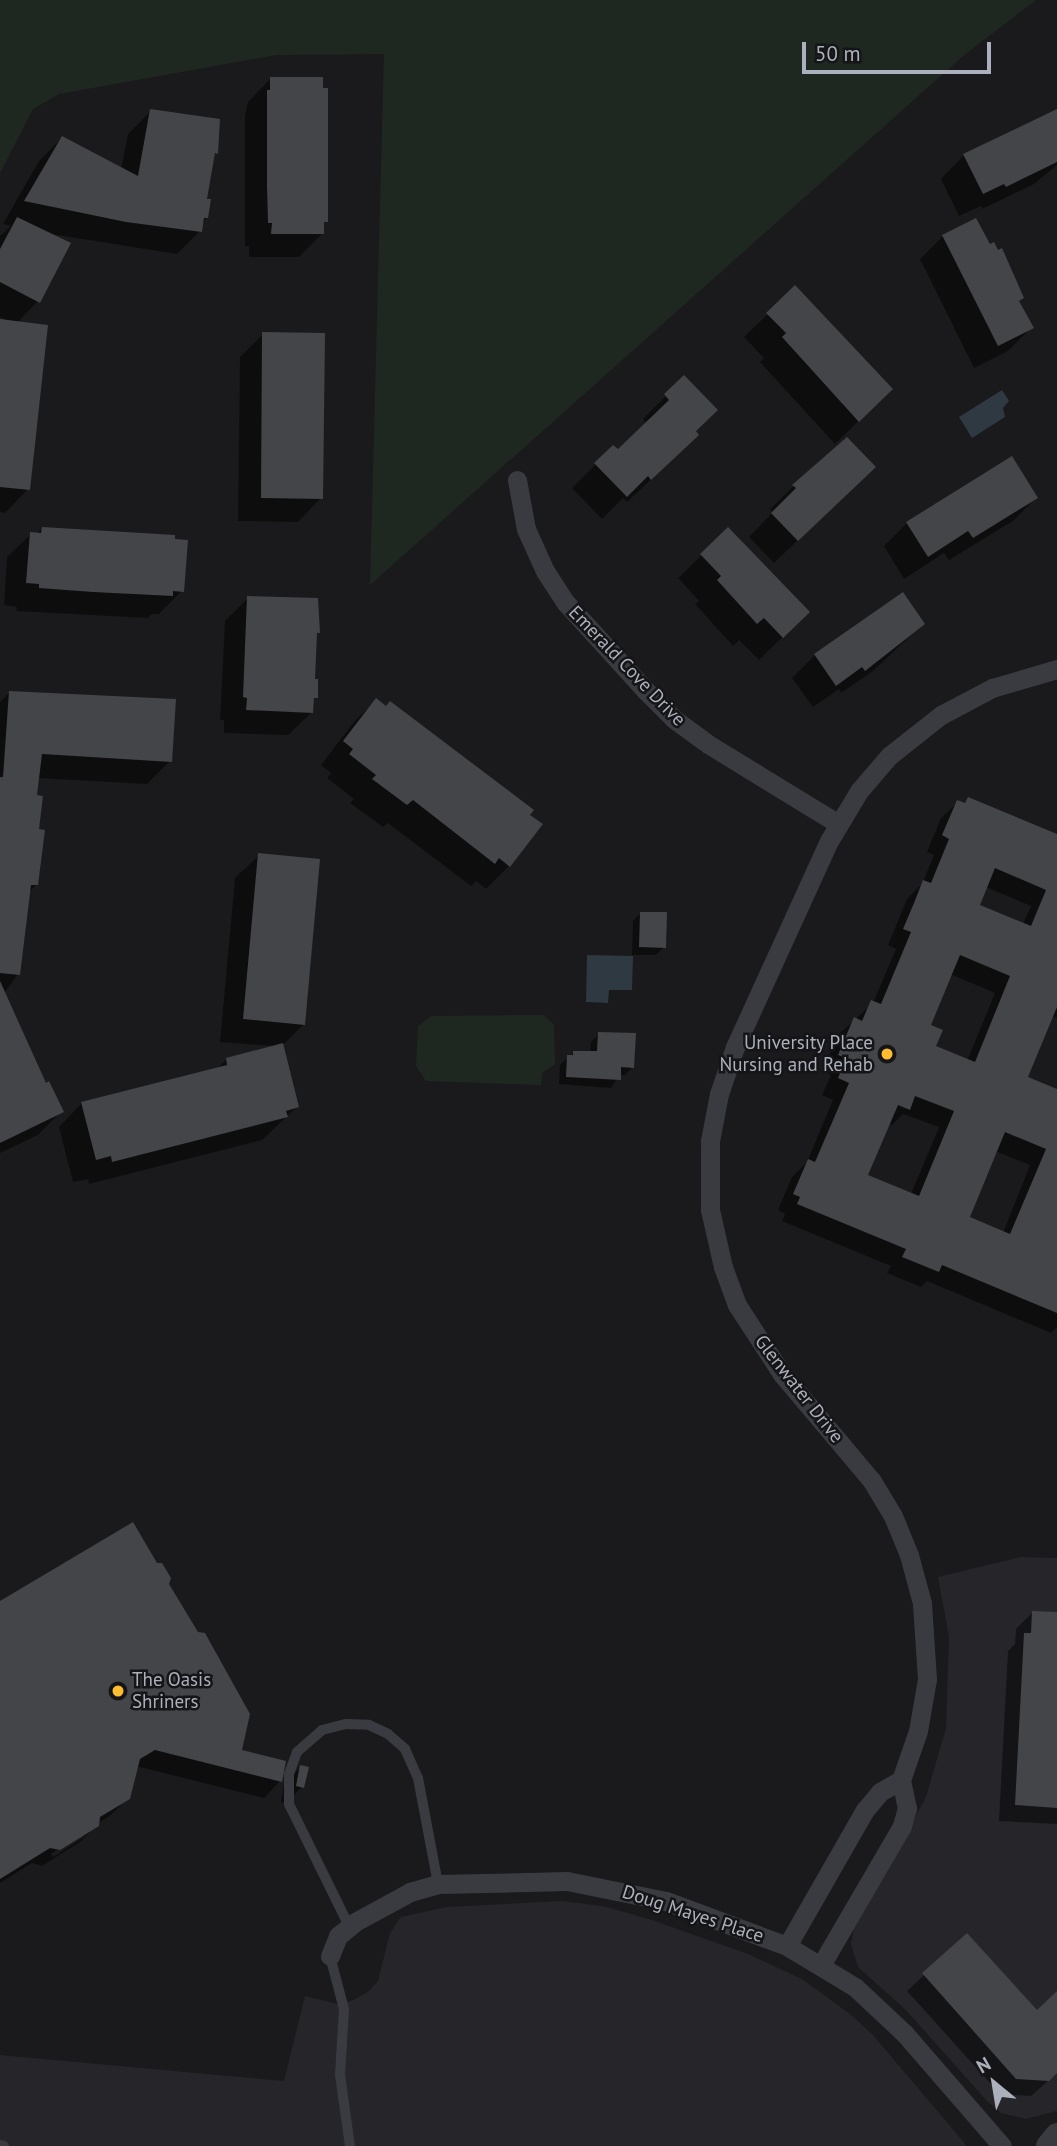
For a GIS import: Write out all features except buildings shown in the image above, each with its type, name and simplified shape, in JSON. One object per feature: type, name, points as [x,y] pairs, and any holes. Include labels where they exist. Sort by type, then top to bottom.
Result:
[{"type":"street","name":"Emerald Cove Drive","points":[[517,480],[526,529],[545,572],[566,603],[646,691],[674,719],[708,744],[838,823]]},
{"type":"street","name":"Glenwater Drive","points":[[821,1965],[902,1826],[906,1808],[901,1780],[918,1731],[927,1679],[922,1603],[909,1555],[893,1516],[872,1481],[782,1374],[737,1305],[718,1251],[708,1187],[710,1141],[726,1071],[838,823],[875,771],[920,730],[976,695],[1057,669]]},
{"type":"street","points":[[787,1946],[865,1810],[880,1792],[901,1780]]},
{"type":"street","name":"Doug Mayes Place","points":[[330,1956],[334,1943],[349,1926],[399,1898],[438,1884],[534,1880],[598,1885],[703,1913],[787,1946],[821,1965],[884,2011],[1002,2146]]},
{"type":"street","points":[[1048,2146],[1057,2135]]},
{"type":"lane","points":[[349,1926],[289,1804],[290,1770],[297,1752],[321,1730],[346,1724],[369,1725],[388,1734],[405,1749],[418,1778],[438,1884]]},
{"type":"lane","points":[[330,1956],[344,2009],[340,2075],[350,2146]]},
{"type":"shaded area","points":[[0,0],[1036,0],[963,56],[370,585],[384,54],[276,55],[59,94],[33,109],[0,173]]},
{"type":"shaded area","points":[[1002,390],[1009,401],[1003,408],[1005,417],[972,438],[959,417]]},
{"type":"shaded area","points":[[587,955],[633,956],[632,990],[609,990],[608,1003],[586,1002]]},
{"type":"shaded area","points":[[544,1015],[554,1025],[555,1064],[542,1073],[541,1085],[426,1081],[416,1066],[418,1026],[431,1016]]},
{"type":"shaded area","points":[[1021,1557],[1057,1558],[1057,2111],[1026,2119],[1001,2113],[987,2101],[905,2009],[858,1967],[851,1944],[854,1928],[926,1797],[946,1728],[949,1637],[938,1577]]},
{"type":"shaded area","points":[[563,1901],[607,1907],[652,1920],[748,1954],[802,1979],[850,2014],[873,2035],[967,2146],[0,2146],[0,2055],[284,2081],[305,1996],[337,2004],[354,2000],[369,1991],[378,1981],[390,1933],[401,1917],[447,1907]]},
{"type":"place","name":"University Place Nursing and Rehab","points":[[887,1054]]},
{"type":"place","name":"The Oasis Shriners","points":[[118,1691]]}]
